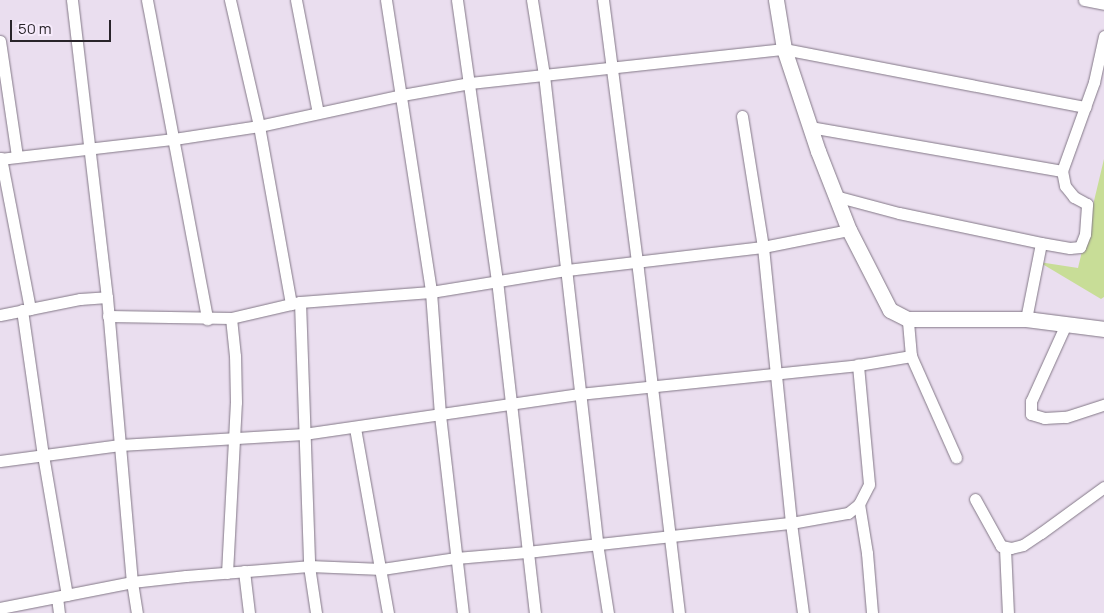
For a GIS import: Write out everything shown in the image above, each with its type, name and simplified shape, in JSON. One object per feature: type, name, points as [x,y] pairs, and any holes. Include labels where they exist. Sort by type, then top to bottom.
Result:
[{"type":"street","points":[[72,0],[91,148],[107,297],[132,582],[137,613]]},
{"type":"street","points":[[147,0],[208,319]]},
{"type":"street","points":[[230,0],[259,126],[296,303],[304,434],[309,566],[316,613]]},
{"type":"street","points":[[296,0],[318,113]]},
{"type":"street","points":[[386,0],[431,292],[440,415],[463,613]]},
{"type":"street","points":[[457,0],[497,280],[535,613]]},
{"type":"street","points":[[532,0],[544,75],[567,270],[579,394],[608,613]]},
{"type":"street","points":[[603,0],[671,536],[678,613]]},
{"type":"street","points":[[776,0],[784,49],[835,196],[849,230],[890,310],[908,320],[1026,319],[1104,329]]},
{"type":"street","points":[[1084,0],[1104,4]]},
{"type":"street","points":[[835,196],[918,218],[1041,243],[1070,248],[1080,247],[1084,234],[1087,204],[1074,197],[1065,186],[1062,171],[1094,82],[1104,36]]},
{"type":"street","points":[[0,41],[16,156]]},
{"type":"street","points":[[59,613],[62,596],[26,310],[1,158],[174,139],[259,126],[402,95],[470,84],[784,49],[1084,107]]},
{"type":"street","points":[[742,116],[763,247],[791,523],[803,613]]},
{"type":"street","points":[[810,127],[1062,171]]},
{"type":"street","points":[[108,316],[231,318],[296,303],[431,292],[567,270],[763,247],[849,230]]},
{"type":"street","points":[[1026,319],[1041,243]]},
{"type":"street","points":[[0,315],[80,299],[107,297]]},
{"type":"street","points":[[227,573],[234,438],[235,356],[231,318]]},
{"type":"street","points":[[908,320],[911,356],[956,457]]},
{"type":"street","points":[[1066,324],[1031,401],[1031,414],[1044,418],[1066,417],[1104,405]]},
{"type":"street","points":[[0,461],[120,446],[304,434],[579,394],[858,365],[911,356]]},
{"type":"street","points":[[0,608],[132,582],[309,566],[382,570],[456,558],[791,523],[848,513],[859,504],[869,484],[858,365]]},
{"type":"street","points":[[355,428],[382,570],[388,613]]},
{"type":"street","points":[[975,499],[1001,546],[1005,548],[1023,545],[1104,487]]},
{"type":"street","points":[[859,504],[867,553],[872,613]]},
{"type":"street","points":[[1005,548],[1008,613]]},
{"type":"street","points":[[244,572],[249,613]]},
{"type":"green space","points":[[1104,159],[1104,297],[1101,299],[1039,262],[1078,268]]}]
